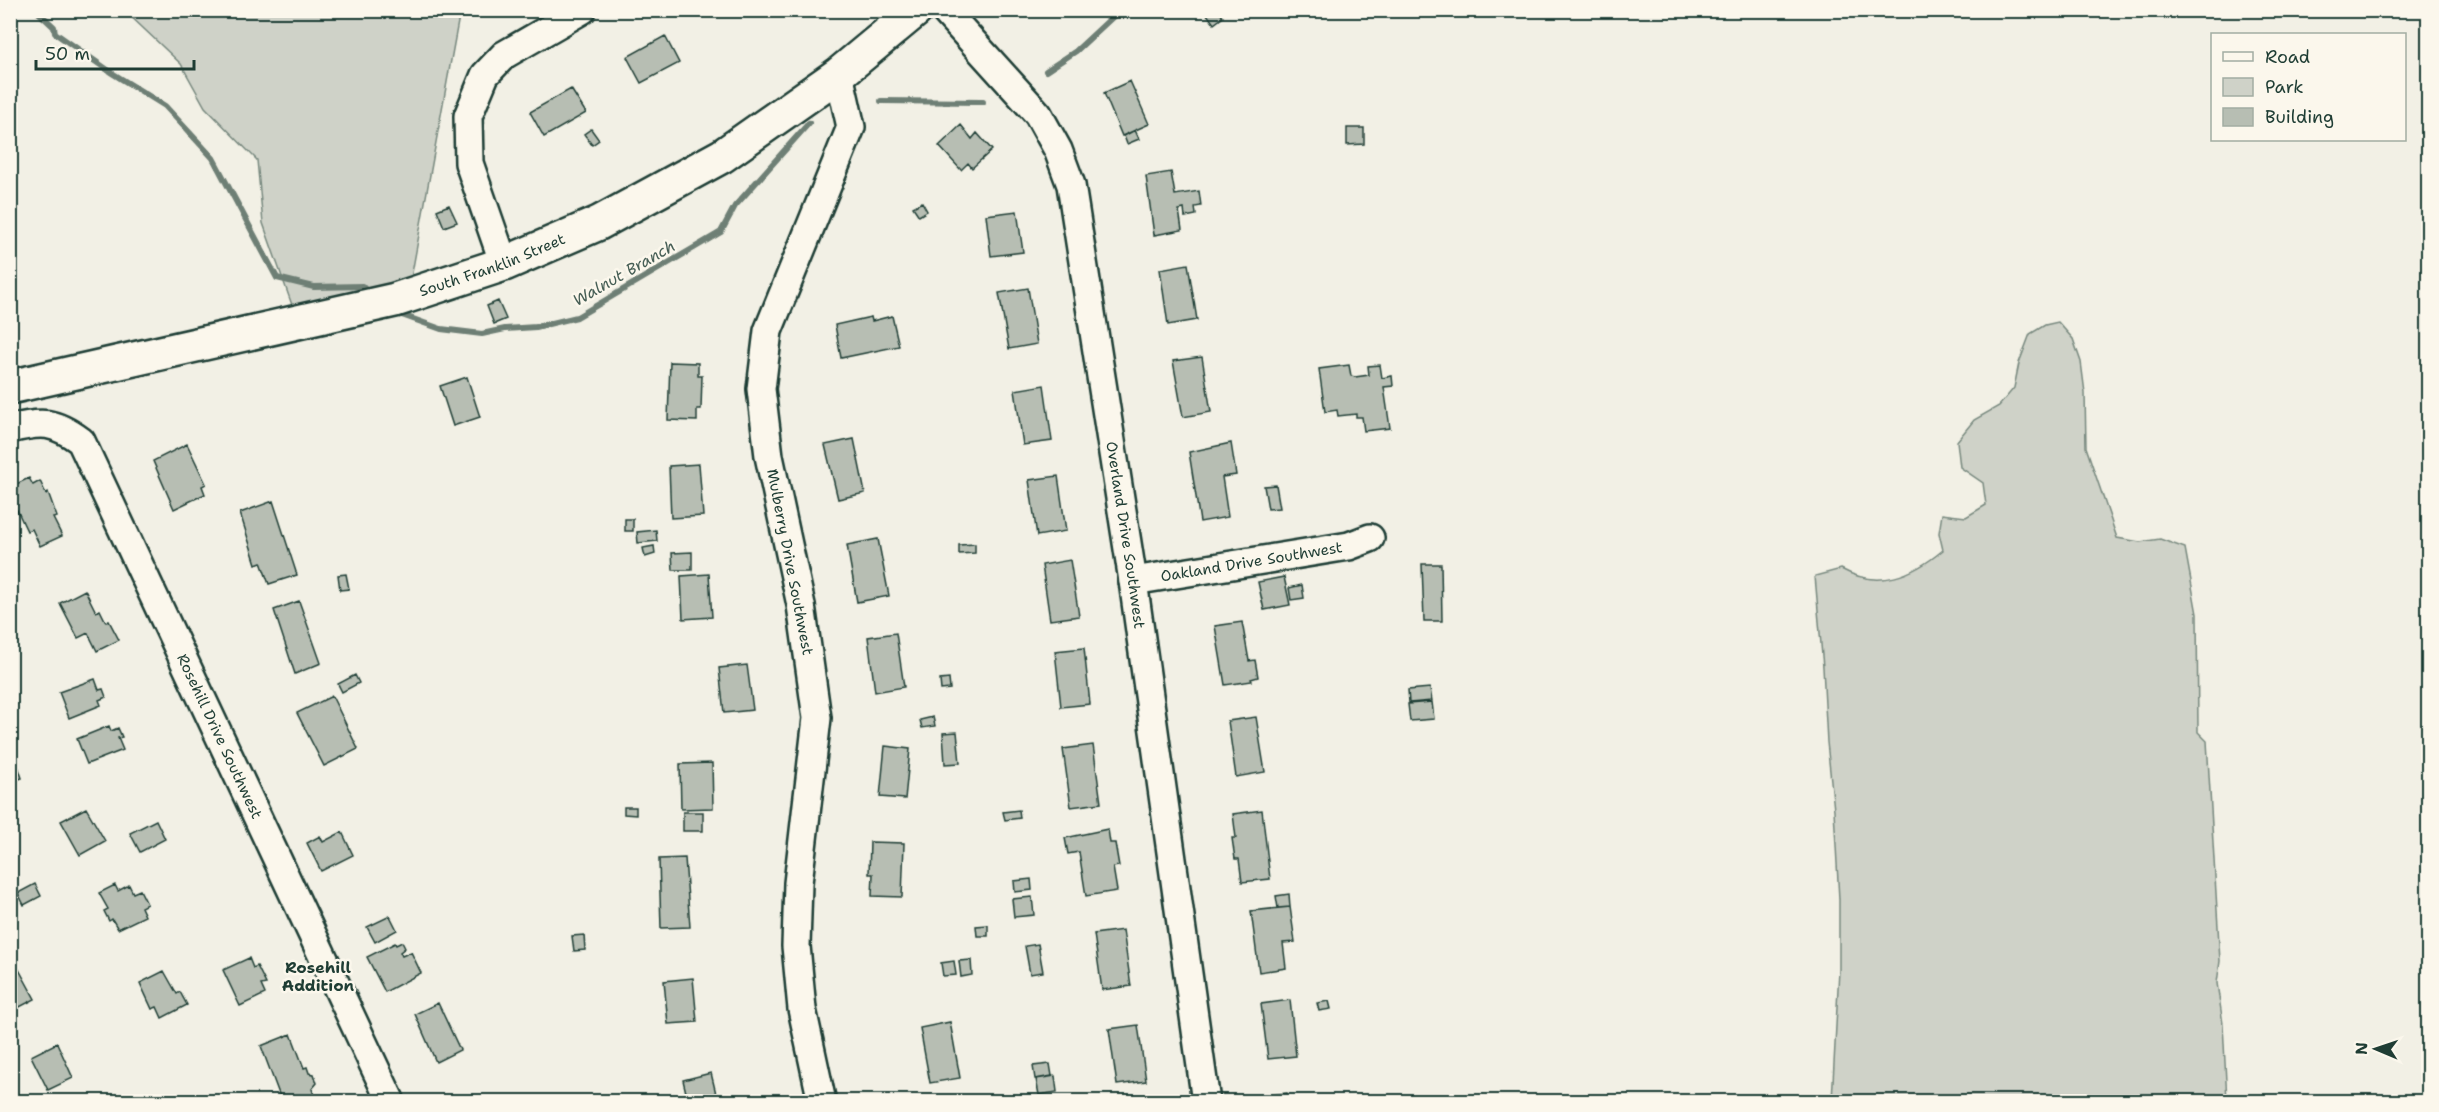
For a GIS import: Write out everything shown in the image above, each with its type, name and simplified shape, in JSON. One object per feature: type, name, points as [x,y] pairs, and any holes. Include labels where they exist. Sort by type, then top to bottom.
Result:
[{"type":"main road","name":"South Franklin Street","points":[[10,387],[395,300],[504,264],[599,223],[722,156],[839,74],[916,10]]},
{"type":"street","points":[[504,264],[469,163],[468,116],[485,75],[504,55],[582,10]]},
{"type":"street","name":"Overland Drive Southwest","points":[[944,10],[1038,114],[1058,150],[1071,185],[1133,581],[1206,1101]]},
{"type":"street","name":"Mulberry Drive Southwest","points":[[822,1101],[802,1010],[796,946],[798,884],[817,718],[801,605],[769,456],[762,389],[768,331],[851,127],[839,74]]},
{"type":"street","name":"Rosehill Drive Southwest","points":[[10,429],[37,422],[62,427],[81,441],[391,1101]]},
{"type":"street","name":"Oakland Drive Southwest","points":[[1133,581],[1349,546],[1370,538]]},
{"type":"green space","points":[[125,11],[460,11],[410,284],[292,305],[263,223],[257,160],[205,107],[181,64]]},
{"type":"green space","points":[[2058,322],[2073,339],[2081,362],[2085,393],[2086,447],[2117,538],[2140,542],[2160,539],[2185,548],[2197,614],[2198,732],[2207,741],[2220,961],[2217,983],[2223,1024],[2227,1101],[1832,1101],[1839,970],[1839,899],[1815,576],[1841,569],[1869,579],[1895,577],[1919,567],[1943,550],[1939,533],[1942,514],[1966,517],[1986,505],[1983,483],[1960,467],[1957,441],[1974,420],[1999,406],[2014,388],[2019,363],[2030,334],[2045,325]]},
{"type":"building","points":[[1204,10],[1218,10],[1223,17],[1214,24]]},
{"type":"building","points":[[665,36],[679,63],[641,83],[627,57]]},
{"type":"building","points":[[1130,81],[1149,124],[1122,136],[1104,93]]},
{"type":"building","points":[[571,89],[586,113],[544,137],[530,112]]},
{"type":"building","points":[[961,125],[972,139],[977,133],[992,150],[972,168],[968,163],[961,170],[939,146]]},
{"type":"building","points":[[1347,128],[1364,128],[1364,144],[1347,145]]},
{"type":"building","points":[[591,129],[599,140],[592,145],[584,134]]},
{"type":"building","points":[[1135,130],[1139,139],[1127,144],[1124,136]]},
{"type":"building","points":[[1171,172],[1175,195],[1199,191],[1201,206],[1195,207],[1196,215],[1185,217],[1184,209],[1179,210],[1182,230],[1154,235],[1146,176]]},
{"type":"building","points":[[922,202],[927,211],[919,216],[913,207]]},
{"type":"building","points":[[449,205],[457,222],[444,227],[437,210]]},
{"type":"building","points":[[1017,211],[1023,252],[991,256],[986,215]]},
{"type":"building","points":[[1188,264],[1197,320],[1168,325],[1160,269]]},
{"type":"building","points":[[1028,288],[1037,344],[1009,349],[999,293]]},
{"type":"building","points":[[498,301],[506,319],[494,324],[487,306]]},
{"type":"building","points":[[892,316],[899,346],[841,358],[835,325],[871,317],[872,321]]},
{"type":"building","points":[[1202,357],[1211,412],[1183,417],[1173,361]]},
{"type":"building","points":[[670,362],[698,363],[698,376],[702,376],[701,409],[697,409],[697,421],[668,420]]},
{"type":"building","points":[[1349,365],[1351,376],[1369,375],[1368,366],[1380,365],[1382,378],[1392,376],[1393,386],[1384,387],[1390,428],[1364,431],[1362,417],[1356,417],[1356,414],[1338,416],[1337,410],[1325,412],[1319,369]]},
{"type":"building","points":[[467,377],[480,417],[453,426],[440,386]]},
{"type":"building","points":[[1044,385],[1052,441],[1023,445],[1015,390]]},
{"type":"building","points":[[854,439],[865,493],[838,499],[825,445]]},
{"type":"building","points":[[1231,443],[1236,475],[1222,477],[1228,517],[1200,522],[1189,452]]},
{"type":"building","points":[[187,444],[206,484],[202,486],[205,494],[174,509],[153,461]]},
{"type":"building","points":[[699,464],[703,516],[671,518],[669,466]]},
{"type":"building","points":[[1058,476],[1066,531],[1037,536],[1029,480]]},
{"type":"building","points":[[29,478],[33,485],[40,481],[46,494],[48,492],[57,517],[53,518],[62,536],[40,546],[32,529],[27,531],[17,510],[10,513],[10,487]]},
{"type":"building","points":[[1276,485],[1280,508],[1268,509],[1264,486]]},
{"type":"building","points":[[273,501],[297,575],[269,584],[261,562],[256,564],[240,513]]},
{"type":"building","points":[[625,519],[633,519],[633,531],[625,531]]},
{"type":"building","points":[[656,530],[657,541],[638,543],[637,532]]},
{"type":"building","points":[[878,539],[889,596],[857,602],[847,545]]},
{"type":"building","points":[[975,544],[975,553],[959,554],[959,545]]},
{"type":"building","points":[[654,546],[655,554],[645,557],[643,548]]},
{"type":"building","points":[[692,552],[692,570],[673,570],[672,553]]},
{"type":"building","points":[[1070,560],[1079,616],[1050,620],[1042,565]]},
{"type":"building","points":[[1422,564],[1441,564],[1442,621],[1424,621]]},
{"type":"building","points":[[346,574],[349,589],[340,590],[338,575]]},
{"type":"building","points":[[709,574],[712,617],[683,619],[681,576]]},
{"type":"building","points":[[1284,577],[1290,605],[1264,610],[1258,582]]},
{"type":"building","points":[[1302,585],[1304,598],[1291,600],[1289,588]]},
{"type":"building","points":[[85,590],[96,612],[100,610],[119,640],[97,651],[88,633],[78,638],[60,603]]},
{"type":"building","points":[[299,601],[321,663],[295,674],[274,610]]},
{"type":"building","points":[[1242,622],[1249,661],[1255,660],[1258,677],[1251,679],[1252,681],[1225,685],[1215,626]]},
{"type":"building","points":[[896,633],[904,687],[875,692],[868,637]]},
{"type":"building","points":[[1084,648],[1090,704],[1061,707],[1055,651]]},
{"type":"building","points":[[747,665],[753,710],[724,713],[719,668]]},
{"type":"building","points":[[355,675],[359,683],[342,692],[338,684]]},
{"type":"building","points":[[95,679],[99,690],[103,689],[106,697],[99,700],[101,705],[69,718],[59,692]]},
{"type":"building","points":[[949,679],[950,689],[941,690],[940,680]]},
{"type":"building","points":[[1430,688],[1432,701],[1409,703],[1408,690]]},
{"type":"building","points":[[332,696],[358,749],[324,766],[297,713]]},
{"type":"building","points":[[1432,702],[1434,719],[1410,721],[1408,704]]},
{"type":"building","points":[[933,717],[935,726],[922,728],[920,720]]},
{"type":"building","points":[[1256,717],[1265,772],[1236,777],[1228,721]]},
{"type":"building","points":[[109,726],[111,731],[118,728],[122,737],[118,738],[123,750],[87,764],[77,739]]},
{"type":"building","points":[[957,732],[960,763],[945,764],[943,733]]},
{"type":"building","points":[[1093,745],[1101,803],[1071,807],[1063,749]]},
{"type":"building","points":[[885,746],[910,749],[905,799],[880,797]]},
{"type":"building","points":[[712,763],[713,808],[681,809],[680,764]]},
{"type":"building","points":[[18,766],[22,778],[10,782],[10,768]]},
{"type":"building","points":[[624,807],[636,807],[636,815],[624,814]]},
{"type":"building","points":[[86,808],[105,841],[80,855],[61,821]]},
{"type":"building","points":[[1019,810],[1020,818],[1005,820],[1003,812]]},
{"type":"building","points":[[1262,810],[1270,879],[1242,882],[1239,859],[1235,859],[1232,838],[1236,838],[1233,814]]},
{"type":"building","points":[[683,812],[703,812],[703,831],[683,831]]},
{"type":"building","points":[[156,820],[165,839],[140,852],[130,833]]},
{"type":"building","points":[[1108,829],[1110,843],[1115,843],[1119,866],[1113,867],[1117,891],[1086,896],[1079,852],[1068,854],[1065,838]]},
{"type":"building","points":[[342,832],[353,855],[321,871],[307,843],[320,836],[323,842]]},
{"type":"building","points":[[870,842],[904,843],[902,897],[872,896],[873,874],[869,874]]},
{"type":"building","points":[[685,858],[690,927],[661,928],[659,859]]},
{"type":"building","points":[[1031,879],[1032,890],[1015,892],[1014,881]]},
{"type":"building","points":[[35,884],[41,896],[24,905],[18,893]]},
{"type":"building","points":[[115,885],[118,891],[129,885],[133,893],[140,890],[147,904],[141,907],[145,916],[118,929],[112,919],[109,921],[104,911],[108,909],[99,893]]},
{"type":"building","points":[[1289,894],[1290,907],[1278,908],[1276,896]]},
{"type":"building","points":[[1032,897],[1034,915],[1014,917],[1012,899]]},
{"type":"building","points":[[1290,907],[1295,942],[1283,943],[1286,968],[1259,972],[1251,911]]},
{"type":"building","points":[[390,916],[397,930],[375,942],[367,927]]},
{"type":"building","points":[[988,925],[988,936],[977,936],[976,926]]},
{"type":"building","points":[[1123,930],[1131,986],[1102,990],[1094,934]]},
{"type":"building","points":[[584,935],[585,950],[574,951],[572,936]]},
{"type":"building","points":[[402,942],[405,948],[400,952],[402,956],[411,952],[421,973],[385,992],[367,957],[395,943],[396,945]]},
{"type":"building","points":[[1038,944],[1043,972],[1030,974],[1025,946]]},
{"type":"building","points":[[10,953],[35,999],[10,1012]]},
{"type":"building","points":[[249,958],[253,968],[257,966],[266,984],[261,985],[265,994],[240,1006],[223,970]]},
{"type":"building","points":[[971,960],[972,975],[961,977],[959,961]]},
{"type":"building","points":[[954,961],[956,975],[943,976],[941,963]]},
{"type":"building","points":[[164,971],[177,994],[180,992],[187,1005],[162,1018],[157,1007],[152,1009],[140,983]]},
{"type":"building","points":[[693,978],[697,1022],[668,1024],[664,981]]},
{"type":"building","points":[[1290,1000],[1296,1056],[1268,1059],[1261,1004]]},
{"type":"building","points":[[1329,1001],[1331,1009],[1319,1011],[1317,1003]]},
{"type":"building","points":[[438,1003],[460,1050],[436,1062],[415,1014]]},
{"type":"building","points":[[950,1022],[960,1078],[930,1083],[920,1028]]},
{"type":"building","points":[[1138,1025],[1146,1081],[1117,1085],[1109,1029]]},
{"type":"building","points":[[291,1034],[304,1068],[307,1067],[309,1073],[314,1074],[317,1083],[312,1089],[316,1102],[282,1102],[261,1046]]},
{"type":"building","points":[[57,1043],[73,1078],[48,1090],[31,1056]]},
{"type":"building","points":[[1050,1064],[1052,1076],[1035,1079],[1033,1066]]},
{"type":"building","points":[[711,1073],[718,1102],[686,1102],[688,1101],[683,1080]]},
{"type":"building","points":[[1055,1076],[1057,1092],[1039,1095],[1036,1079]]},
{"type":"building","points":[[1287,1093],[1288,1102],[1260,1102],[1260,1096]]},
{"type":"waterway","name":"Walnut Branch","points":[[36,10],[54,27],[55,33],[112,73],[165,106],[213,158],[277,278],[314,287],[362,286],[365,289]]},
{"type":"waterway","name":"Walnut Branch","points":[[1046,71],[1076,51],[1120,10]]},
{"type":"waterway","name":"Walnut Branch","points":[[881,101],[983,102]]},
{"type":"waterway","name":"Walnut Branch","points":[[399,314],[441,329],[482,334],[505,329],[536,327],[577,317],[721,232],[735,206],[809,123]]},
{"type":"district","name":"Rosehill Addition","points":[[318,976]]}]
